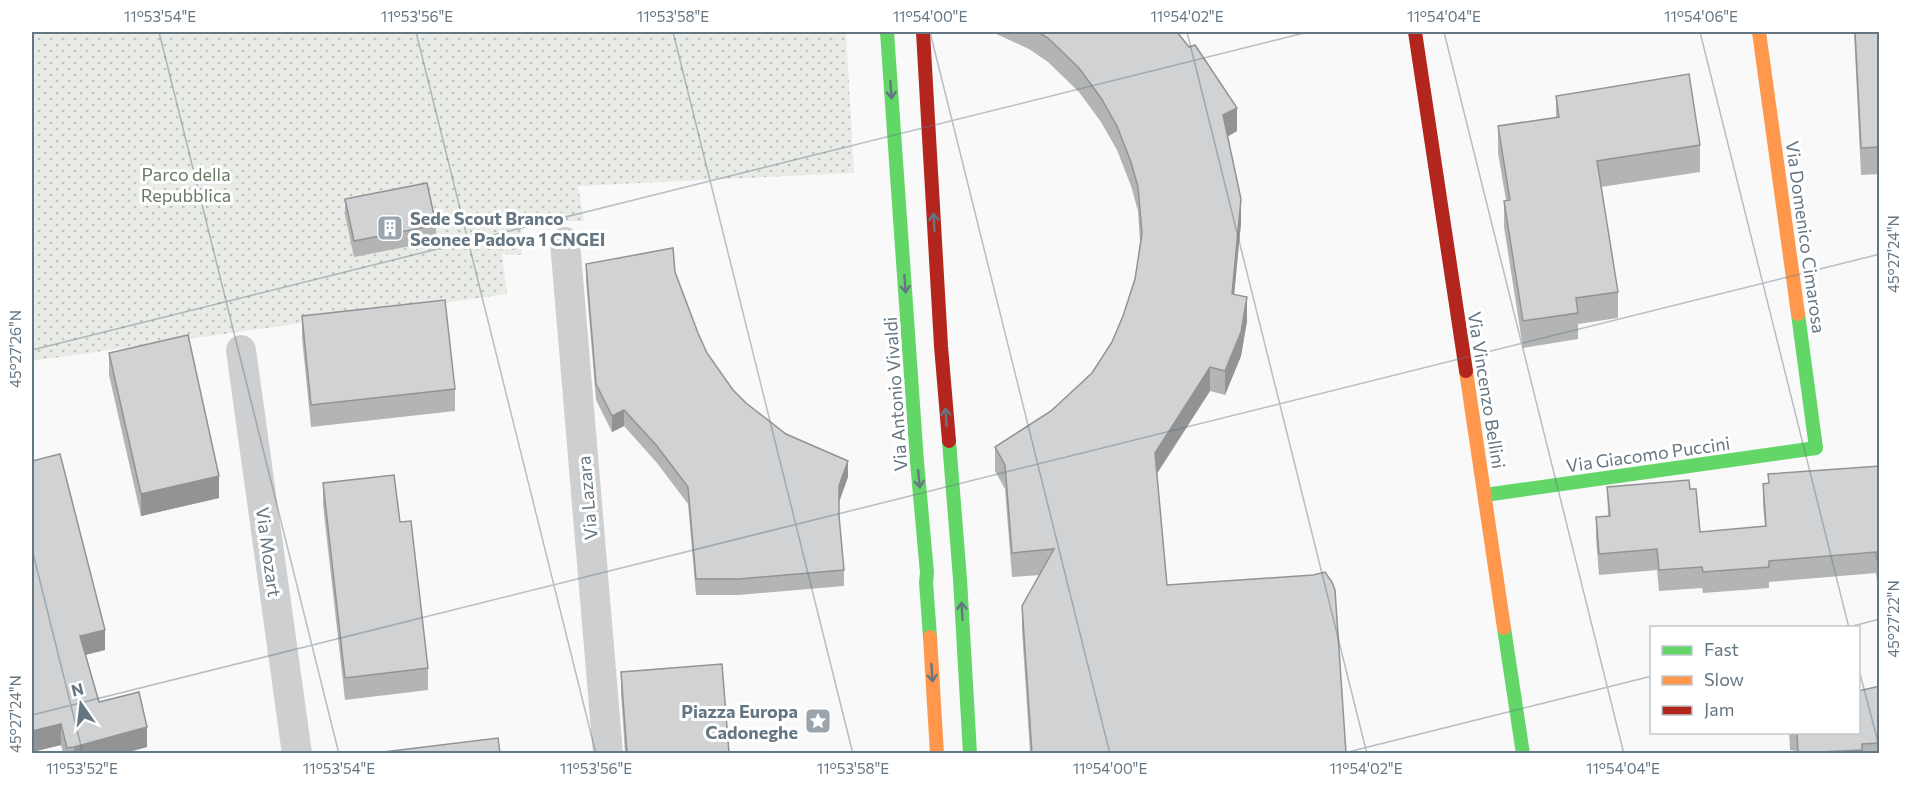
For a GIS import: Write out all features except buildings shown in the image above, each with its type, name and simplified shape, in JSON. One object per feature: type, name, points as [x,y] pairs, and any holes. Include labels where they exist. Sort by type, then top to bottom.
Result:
[{"type":"street","name":"Via Antonio Vivaldi","points":[[887,32],[916,450],[927,573],[937,753]]},
{"type":"street","points":[[922,32],[941,346],[960,579],[970,753]]},
{"type":"street","name":"Via Vincenzo Bellini","points":[[1415,32],[1523,753]]},
{"type":"street","name":"Via Domenico Cimarosa","points":[[1759,32],[1816,448]]},
{"type":"street","name":"Via Lazara","points":[[565,242],[608,753]]},
{"type":"street","name":"Via Mozart","points":[[241,350],[297,753]]},
{"type":"street","name":"Via Giacomo Puccini","points":[[1485,495],[1816,448]]},
{"type":"green space","name":"Parco della Repubblica","points":[[32,32],[846,32],[854,173],[578,186],[584,221],[521,221],[522,255],[502,254],[507,294],[32,361]]},
{"type":"traffic: fast","points":[[887,32],[930,637]]},
{"type":"traffic: fast","points":[[1485,495],[1816,448],[1798,314]]},
{"type":"traffic: fast","points":[[949,441],[970,754]]},
{"type":"traffic: fast","points":[[1504,628],[1523,754]]},
{"type":"traffic: slow","points":[[1759,32],[1798,314]]},
{"type":"traffic: slow","points":[[1466,371],[1504,628]]},
{"type":"traffic: slow","points":[[930,637],[937,754]]},
{"type":"traffic: jam","points":[[923,32],[941,346],[949,441]]},
{"type":"traffic: jam","points":[[1415,32],[1466,371]]},
{"type":"place","name":"Sede Scout Branco Seonee Padova 1 CNGEI","points":[[390,228]]},
{"type":"place","name":"Piazza Europa Cadoneghe","points":[[818,721]]}]
